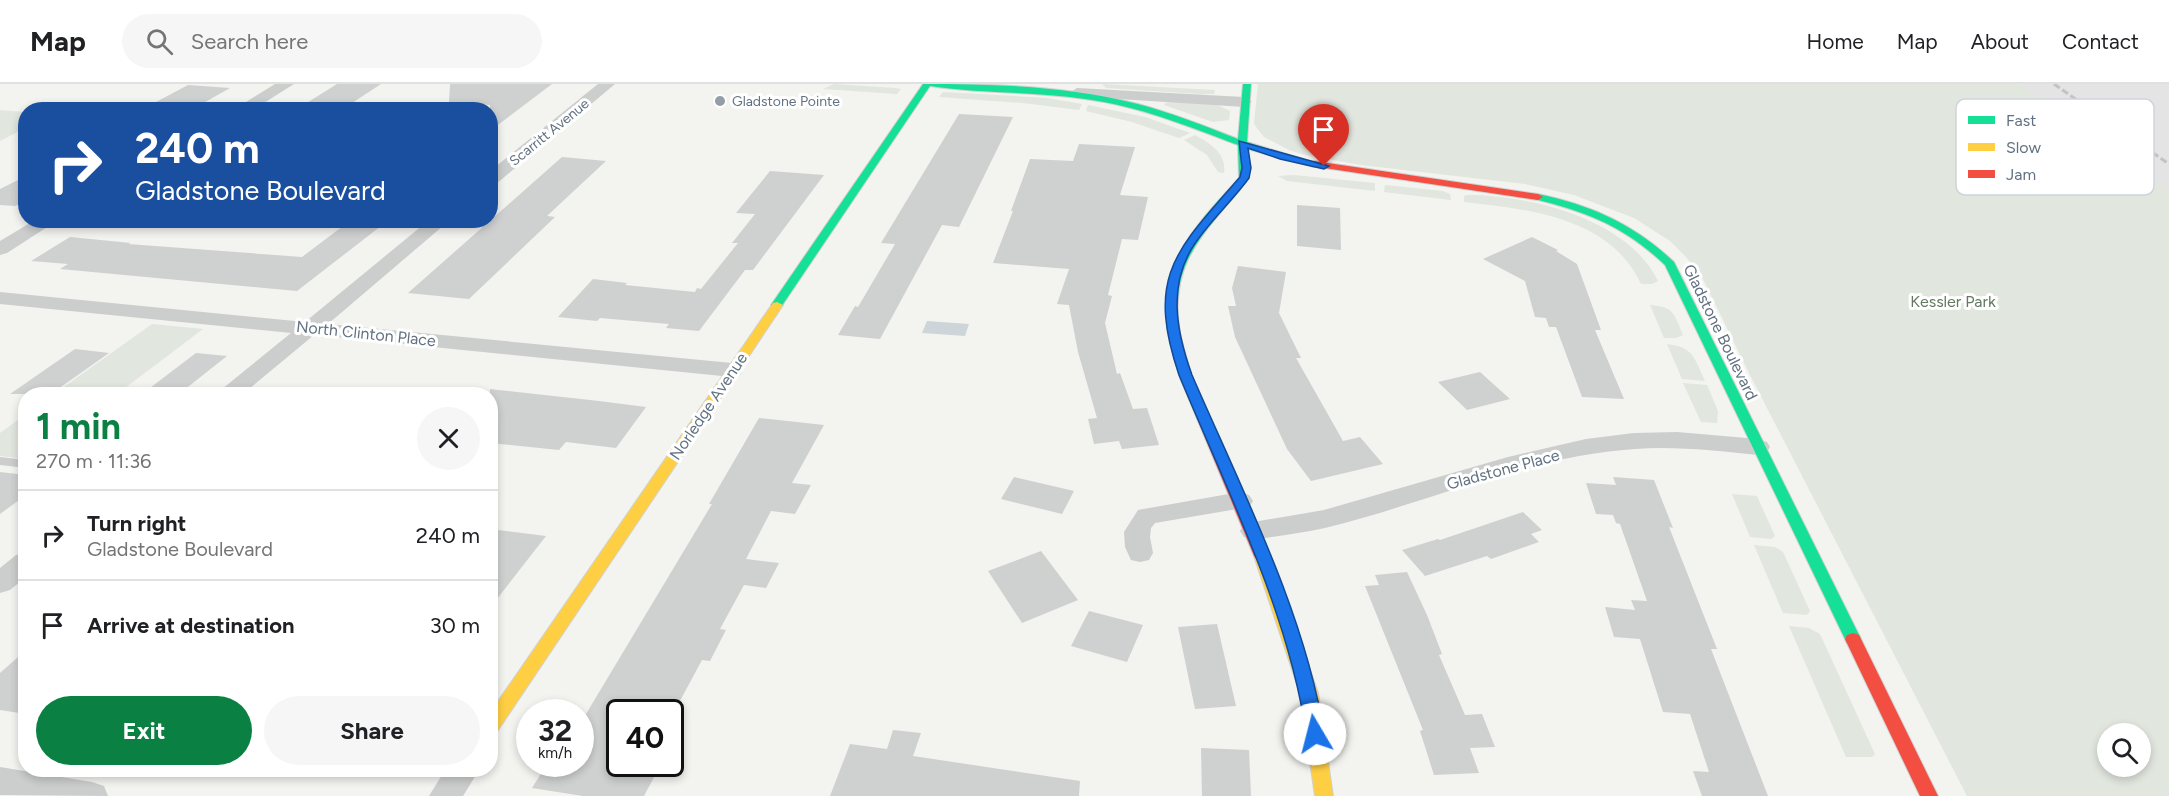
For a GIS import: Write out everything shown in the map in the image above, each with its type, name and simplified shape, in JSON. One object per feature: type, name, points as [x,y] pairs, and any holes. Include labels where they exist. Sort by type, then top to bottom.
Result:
[{"type":"street","points":[[255,102],[286,84]]},
{"type":"street","name":"Scarritt Avenue","points":[[498,173],[607,84]]},
{"type":"street","name":"Norledge Avenue","points":[[498,716],[927,84]]},
{"type":"street","name":"Gladstone Boulevard","points":[[932,84],[1038,92],[1132,106],[1311,164],[1434,180],[1552,200],[1601,216],[1652,244],[1670,264],[1929,796]]},
{"type":"street","points":[[1247,84],[1242,143],[1246,168],[1244,178],[1191,241],[1180,261],[1172,284],[1170,304],[1175,345],[1185,375],[1271,576],[1309,693],[1324,796]]},
{"type":"street","points":[[1038,92],[1245,102]]},
{"type":"street","points":[[0,249],[35,228]]},
{"type":"street","points":[[239,387],[432,228]]},
{"type":"street","name":"North Clinton Place","points":[[0,298],[732,370]]},
{"type":"street","name":"Gladstone Place","points":[[1253,531],[1324,519],[1517,464],[1586,447],[1634,441],[1758,447]]},
{"type":"street","points":[[1140,553],[1135,535],[1137,525],[1147,516],[1240,501]]},
{"type":"street","points":[[0,583],[18,568]]},
{"type":"street","points":[[445,796],[458,777]]},
{"type":"street","points":[[0,781],[92,796]]},
{"type":"lane","points":[[0,461],[18,463]]},
{"type":"shaded area","points":[[2020,84],[2169,84],[2169,192],[2154,181],[2154,99],[2041,99]]},
{"type":"shaded area","points":[[927,321],[969,324],[965,336],[922,333]]},
{"type":"green space","points":[[834,84],[901,89],[897,94],[823,89]]},
{"type":"green space","points":[[1102,84],[1215,90],[1214,94],[1200,94],[1106,88]]},
{"type":"green space","name":"Kessler Park","points":[[1258,84],[2020,84],[2041,99],[1956,99],[1956,195],[2154,195],[2154,181],[2169,192],[2169,796],[1967,796],[1749,373],[1701,275],[1670,241],[1634,218],[1574,195],[1525,184],[1361,165],[1289,150],[1264,137],[1254,124]]},
{"type":"green space","points":[[943,92],[1047,98],[1082,104],[1079,110],[939,97]]},
{"type":"green space","points":[[1172,102],[1217,105],[1230,111],[1229,120],[1213,122],[1164,105]]},
{"type":"green space","points":[[1088,105],[1145,117],[1190,133],[1179,138],[1132,122],[1086,111]]},
{"type":"green space","points":[[0,110],[18,111],[18,132],[0,141]]},
{"type":"green space","points":[[1195,135],[1212,146],[1220,155],[1223,160],[1224,173],[1218,172],[1207,155],[1184,140]]},
{"type":"green space","points":[[1294,175],[1375,183],[1375,191],[1287,181],[1278,176]]},
{"type":"green space","points":[[1385,185],[1443,191],[1450,194],[1451,200],[1384,192]]},
{"type":"green space","points":[[1464,196],[1519,200],[1575,215],[1624,241],[1644,260],[1658,281],[1652,284],[1641,284],[1627,262],[1609,244],[1588,230],[1540,213],[1464,202]]},
{"type":"green space","points":[[1650,305],[1669,310],[1678,322],[1683,335],[1676,338],[1664,338]]},
{"type":"green space","points":[[152,324],[203,329],[126,387],[64,387]]},
{"type":"green space","points":[[1667,344],[1688,351],[1705,381],[1682,379]]},
{"type":"green space","points":[[1683,383],[1707,385],[1718,411],[1717,423],[1701,422]]},
{"type":"green space","points":[[18,420],[18,458],[0,456],[0,433]]},
{"type":"green space","points":[[1732,494],[1757,496],[1775,536],[1771,539],[1750,537]]},
{"type":"green space","points":[[1754,545],[1775,547],[1783,552],[1810,611],[1807,615],[1783,613]]},
{"type":"green space","points":[[1789,626],[1809,628],[1820,634],[1875,754],[1872,757],[1846,757]]},
{"type":"building","points":[[337,84],[381,84],[354,102],[308,102]]},
{"type":"building","points":[[450,84],[552,84],[498,125],[498,102],[449,102]]},
{"type":"building","points":[[188,85],[230,88],[205,102],[156,102]]},
{"type":"building","points":[[959,114],[1013,117],[959,227],[942,225],[880,339],[838,335],[855,306],[858,307],[895,244],[881,243]]},
{"type":"building","points":[[1079,144],[1135,147],[1120,195],[1148,197],[1138,240],[1122,239],[1108,295],[1112,296],[1105,323],[1117,374],[1120,373],[1133,409],[1147,408],[1159,445],[1122,449],[1119,441],[1094,444],[1088,419],[1097,418],[1078,352],[1069,305],[1057,304],[1069,269],[993,263],[1030,159],[1073,161]]},
{"type":"building","points":[[562,157],[606,161],[547,216],[555,217],[469,299],[408,293],[482,228],[498,228],[498,214]]},
{"type":"building","points":[[770,171],[824,175],[753,270],[745,270],[699,331],[666,328],[669,324],[558,317],[593,279],[627,283],[625,285],[695,292],[697,288],[701,289],[738,243],[732,243],[755,214],[736,213]]},
{"type":"building","points":[[18,180],[18,205],[0,205],[0,189]]},
{"type":"building","points":[[1297,205],[1340,208],[1341,250],[1297,246]]},
{"type":"building","points":[[340,228],[378,228],[297,291],[60,269],[68,264],[31,261],[70,237],[131,243],[128,244],[302,257]]},
{"type":"building","points":[[1532,237],[1558,250],[1556,251],[1577,264],[1601,330],[1595,330],[1624,399],[1582,397],[1556,327],[1549,327],[1546,318],[1535,317],[1525,281],[1483,259]]},
{"type":"building","points":[[1238,266],[1286,272],[1279,313],[1301,358],[1296,358],[1343,441],[1360,437],[1383,464],[1311,481],[1287,449],[1235,337],[1228,306],[1236,306],[1232,288]]},
{"type":"building","points":[[75,349],[109,353],[61,387],[20,387]]},
{"type":"building","points":[[196,353],[227,356],[188,387],[151,387]]},
{"type":"building","points":[[1480,372],[1510,399],[1467,410],[1438,382]]},
{"type":"building","points":[[498,390],[646,407],[616,448],[566,442],[559,450],[498,444]]},
{"type":"building","points":[[759,418],[824,425],[792,483],[811,485],[795,514],[771,511],[746,559],[779,563],[766,588],[744,585],[720,629],[726,630],[710,661],[702,660],[681,699],[606,699],[606,777],[654,777],[644,796],[583,796],[532,788],[539,777],[594,777],[594,701],[712,504],[709,504]]},
{"type":"building","points":[[0,472],[18,474],[18,501],[0,514]]},
{"type":"building","points":[[1014,477],[1074,491],[1062,514],[1001,499]]},
{"type":"building","points":[[1613,477],[1654,480],[1673,528],[1669,527],[1717,649],[1711,649],[1768,796],[1702,796],[1693,771],[1709,772],[1690,714],[1663,712],[1640,639],[1614,637],[1605,607],[1635,610],[1631,600],[1647,601],[1620,524],[1616,523],[1613,515],[1596,514],[1586,483],[1616,485]]},
{"type":"building","points":[[1523,512],[1542,530],[1531,534],[1539,542],[1491,559],[1487,556],[1425,576],[1402,550],[1440,540]]},
{"type":"building","points":[[498,530],[546,536],[498,598]]},
{"type":"building","points":[[1041,551],[1078,600],[1022,623],[988,571]]},
{"type":"building","points":[[1407,572],[1427,615],[1442,654],[1439,655],[1465,715],[1482,714],[1495,747],[1470,748],[1479,773],[1434,775],[1420,731],[1423,730],[1365,586],[1379,585],[1375,575]]},
{"type":"building","points":[[1089,611],[1143,625],[1127,662],[1071,646]]},
{"type":"building","points":[[1217,624],[1236,706],[1195,709],[1178,627]]},
{"type":"building","points":[[18,657],[18,713],[0,710],[0,673]]},
{"type":"building","points":[[893,730],[921,733],[913,756],[1080,781],[1079,796],[830,796],[850,744],[887,749]]},
{"type":"building","points":[[1201,748],[1249,750],[1251,796],[1202,796]]},
{"type":"railway","points":[[2054,84],[2076,99]]},
{"type":"railway","points":[[2154,154],[2169,164]]},
{"type":"traffic: fast","points":[[777,305],[927,84]]},
{"type":"traffic: fast","points":[[932,84],[1035,90],[1111,100],[1180,120],[1268,153],[1314,164]]},
{"type":"traffic: fast","points":[[1174,334],[1170,311],[1172,289],[1178,268],[1200,230],[1244,178],[1242,133],[1247,84]]},
{"type":"traffic: fast","points":[[1538,197],[1576,206],[1626,228],[1656,250],[1670,264],[1853,639]]},
{"type":"traffic: slow","points":[[498,716],[777,305]]},
{"type":"traffic: slow","points":[[1262,556],[1309,693],[1324,796]]},
{"type":"traffic: jam","points":[[1314,164],[1538,197]]},
{"type":"traffic: jam","points":[[1174,334],[1185,375],[1262,556]]},
{"type":"traffic: jam","points":[[1853,639],[1929,796]]},
{"type":"place","name":"Gladstone Pointe","points":[[720,101]]},
{"type":"route","points":[[1315,734],[1309,693],[1271,576],[1185,375],[1175,345],[1170,304],[1172,284],[1180,261],[1191,241],[1217,207],[1244,178],[1246,168],[1242,143],[1262,151],[1324,166]]}]
